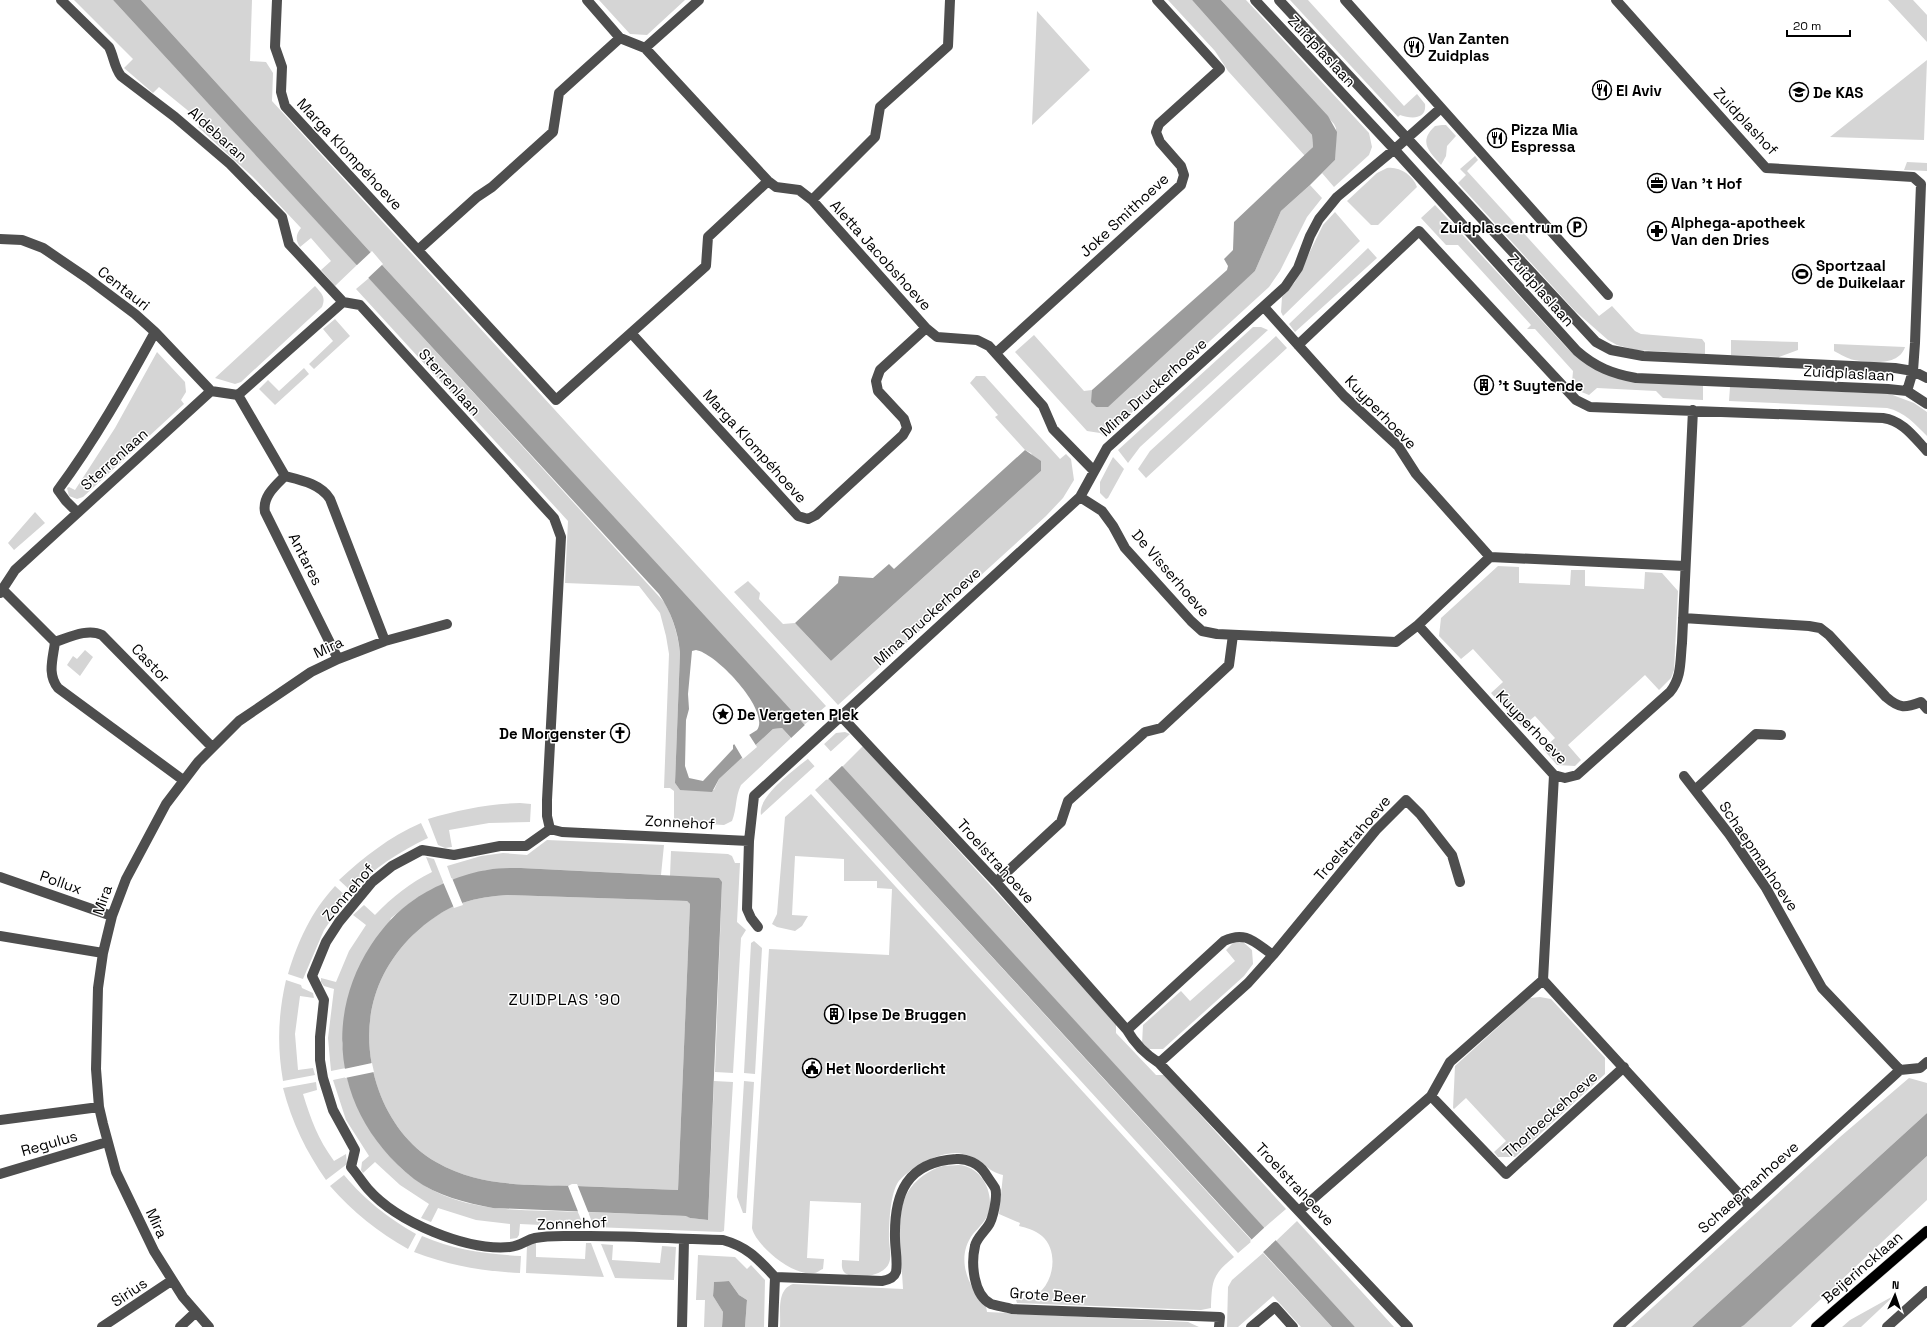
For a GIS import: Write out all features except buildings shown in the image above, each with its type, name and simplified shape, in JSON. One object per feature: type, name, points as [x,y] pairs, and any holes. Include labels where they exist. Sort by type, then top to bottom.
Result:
[{"type":"main road","name":"Beijerincklaan","points":[[1816,1327],[1927,1231]]},
{"type":"street","name":"Aldebaran","points":[[61,0],[109,47],[116,70],[121,76],[175,117],[230,164],[282,217],[289,244],[343,302]]},
{"type":"street","name":"Marga Klompéhoeve","points":[[277,0],[275,47],[282,67],[281,92],[285,106],[556,400],[622,340],[632,334],[706,266],[708,237],[768,181]]},
{"type":"street","points":[[587,0],[620,38],[645,48],[699,0]]},
{"type":"street","points":[[812,200],[875,137],[880,107],[948,46],[950,0]]},
{"type":"street","name":"Joke Smithoeve","points":[[996,353],[1181,185],[1184,174],[1181,166],[1160,142],[1156,132],[1159,124],[1220,69],[1157,0]]},
{"type":"street","name":"Zuidplaslaan","points":[[1254,0],[1394,149],[1577,352],[1601,369],[1636,378],[1907,391],[1927,404]]},
{"type":"street","name":"Zuidplaslaan","points":[[1279,0],[1596,342],[1611,350],[1643,356],[1895,368],[1913,371],[1927,378]]},
{"type":"street","points":[[1345,0],[1608,295]]},
{"type":"street","name":"Zuidplashof","points":[[1616,0],[1766,168],[1896,175]]},
{"type":"street","points":[[418,250],[477,197],[492,187],[553,132],[559,93],[620,38]]},
{"type":"street","name":"Aletta Jacobshoeve","points":[[645,48],[768,181],[776,187],[799,190],[812,200],[926,328],[937,337],[978,340],[989,346],[1043,406],[1054,429],[1094,471]]},
{"type":"street","name":"Mina Druckerhoeve","points":[[840,715],[1080,497],[1107,448],[1285,288],[1298,268],[1310,236],[1319,220],[1337,197],[1408,138],[1441,108]]},
{"type":"street","name":"Zuidplaslaan","points":[[1896,175],[1913,177],[1921,184],[1913,371],[1907,391]]},
{"type":"street","points":[[1298,345],[1419,231],[1576,400],[1590,406],[1883,418],[1894,420],[1904,426],[1927,451]]},
{"type":"street","name":"Centauri","points":[[0,240],[22,240],[43,248],[87,278],[135,314],[155,332],[211,391]]},
{"type":"street","points":[[211,391],[238,395],[343,302]]},
{"type":"street","name":"Sterrenlaan","points":[[343,302],[360,305],[554,518],[561,537],[547,800],[547,816],[550,828]]},
{"type":"street","name":"Kuyperhoeve","points":[[1264,307],[1348,400],[1370,422],[1387,434],[1408,459],[1416,474],[1490,557]]},
{"type":"street","name":"Marga Klompéhoeve","points":[[632,334],[798,516],[808,519],[816,515],[903,435],[907,428],[904,419],[878,391],[876,381],[880,370],[926,328]]},
{"type":"street","name":"Sterrenlaan","points":[[77,512],[58,490],[87,450],[122,394],[155,332]]},
{"type":"street","name":"Sterrenlaan","points":[[2,591],[15,570],[211,391]]},
{"type":"street","points":[[238,395],[285,476],[320,488],[326,492],[385,641]]},
{"type":"street","name":"Kuyperhoeve","points":[[1418,626],[1554,775],[1565,778],[1577,775],[1677,683],[1680,671],[1693,410]]},
{"type":"street","name":"Antares","points":[[285,476],[265,500],[265,512],[338,659]]},
{"type":"street","name":"De Visserhoeve","points":[[1080,497],[1102,511],[1114,526],[1125,548],[1191,621],[1202,631],[1233,635],[1396,642],[1418,626]]},
{"type":"street","points":[[1418,626],[1490,557],[1685,566]]},
{"type":"street","points":[[2,591],[55,642],[51,675],[53,682],[58,688],[184,780]]},
{"type":"street","points":[[1683,618],[1820,628],[1829,635],[1886,697],[1896,705],[1908,707],[1925,702]]},
{"type":"street","name":"Mira","points":[[210,1327],[196,1312],[172,1281],[154,1251],[116,1172],[107,1142],[99,1107],[96,1070],[98,988],[103,953],[112,916],[126,878],[166,804],[198,762],[239,721],[311,672],[338,659],[385,641],[447,624]]},
{"type":"street","name":"Castor","points":[[55,642],[89,632],[96,632],[102,635],[212,747]]},
{"type":"street","points":[[996,882],[1061,822],[1068,801],[1145,732],[1161,728],[1230,665],[1233,635]]},
{"type":"street","points":[[758,927],[747,909],[749,841],[754,796],[840,715]]},
{"type":"street","name":"Troelstrahoeve","points":[[840,715],[996,882],[1127,1030],[1133,1041],[1159,1063],[1408,1327]]},
{"type":"street","points":[[1695,790],[1756,734],[1781,735]]},
{"type":"street","points":[[1300,1211],[1431,1096],[1450,1062],[1543,980],[1554,775]]},
{"type":"street","name":"Schaepmanhoeve","points":[[1618,1327],[1900,1070],[1822,988],[1766,888],[1729,834],[1684,776]]},
{"type":"street","name":"Troelstrahoeve","points":[[1159,1063],[1248,983],[1273,955],[1376,830],[1406,800],[1420,814],[1452,855],[1460,882]]},
{"type":"street","name":"Zonnehof","points":[[749,841],[562,832],[550,828],[526,846],[500,846],[454,855],[422,850],[392,866],[372,882],[342,917],[326,942],[312,976],[324,1000],[321,1021],[320,1060],[323,1078],[333,1110],[355,1150],[351,1167],[368,1190],[391,1208],[422,1227],[452,1238],[479,1245],[509,1247],[524,1244],[533,1239],[551,1236],[592,1235],[684,1240],[723,1240],[738,1244],[754,1255],[775,1277]]},
{"type":"street","name":"Pollux","points":[[0,877],[112,916]]},
{"type":"street","points":[[0,936],[103,953]]},
{"type":"street","points":[[1127,1030],[1224,941],[1235,936],[1247,938],[1273,955]]},
{"type":"street","points":[[1543,980],[1750,1206]]},
{"type":"street","points":[[1900,1070],[1920,1068],[1927,1062]]},
{"type":"street","name":"Thorbeckehoeve","points":[[1431,1096],[1506,1174],[1624,1067]]},
{"type":"street","name":"Regulus","points":[[0,1120],[99,1107]]},
{"type":"street","name":"Regulus","points":[[0,1174],[107,1142]]},
{"type":"street","name":"Grote Beer","points":[[775,1277],[882,1281],[891,1279],[896,1272],[896,1218],[899,1197],[906,1182],[921,1169],[934,1163],[962,1158],[972,1162],[983,1170],[996,1190],[994,1210],[990,1224],[975,1245],[973,1270],[979,1292],[990,1303],[1012,1309],[1219,1322]]},
{"type":"street","points":[[682,1327],[684,1240]]},
{"type":"street","points":[[773,1327],[775,1277]]},
{"type":"street","name":"Sirius","points":[[102,1327],[172,1281]]},
{"type":"street","points":[[1887,1327],[1927,1291]]},
{"type":"street","points":[[1252,1327],[1275,1307],[1293,1327]]},
{"type":"street","points":[[180,1327],[196,1312]]},
{"type":"shaded area","points":[[74,0],[113,0],[357,265],[335,286],[321,270],[331,261],[311,238],[300,247],[297,242],[297,237],[301,228],[253,177],[198,127],[202,122],[159,87],[153,93],[124,68],[133,59]]},
{"type":"shaded area","points":[[113,0],[141,0],[1355,1327],[1332,1327],[782,728],[773,729],[719,779],[712,792],[680,790],[675,783],[680,653],[678,637],[673,622],[659,594]],"holes":[[[696,650],[716,661],[739,684],[749,697],[756,710],[759,721],[757,730],[733,745],[733,749],[703,781],[689,778],[685,766],[686,720],[689,709],[688,694],[692,651]]]},
{"type":"shaded area","points":[[141,0],[252,0],[250,61],[266,62],[273,73],[272,101],[826,706],[804,725]]},
{"type":"shaded area","points":[[599,0],[685,0],[647,35],[630,34]]},
{"type":"shaded area","points":[[1168,0],[1192,0],[1312,135],[1313,147],[1305,156],[1228,71],[1215,51]]},
{"type":"shaded area","points":[[1192,0],[1221,0],[1328,116],[1337,132],[1335,160],[1281,211],[1255,271],[1108,407],[1096,407],[1091,402],[1092,390],[1227,270],[1228,266],[1224,259],[1233,250],[1234,222],[1313,147],[1312,135]]},
{"type":"shaded area","points":[[1221,0],[1246,0],[1369,133],[1372,147],[1369,155],[1334,187],[1322,173],[1335,160],[1336,128],[1334,124]]},
{"type":"shaded area","points":[[1290,0],[1308,0],[1404,106],[1417,94],[1425,104],[1425,109],[1421,116],[1409,117],[1400,115],[1398,117]]},
{"type":"shaded area","points":[[1888,0],[1913,0],[1927,15],[1927,42]]},
{"type":"shaded area","points":[[1037,11],[1090,70],[1032,125]]},
{"type":"shaded area","points":[[1927,60],[1924,140],[1830,137]]},
{"type":"shaded area","points":[[1446,125],[1456,136],[1447,146],[1446,156],[1441,165],[1429,151],[1426,142],[1427,137],[1435,126]]},
{"type":"shaded area","points":[[1475,156],[1478,160],[1467,171],[1599,316],[1612,306],[1635,331],[1641,334],[1702,339],[1705,343],[1705,354],[1636,350],[1617,345],[1608,340],[1575,311],[1458,183],[1466,175],[1460,169]]},
{"type":"shaded area","points":[[1907,162],[1927,163],[1927,171],[1904,170]]},
{"type":"shaded area","points":[[1387,168],[1396,168],[1405,172],[1409,175],[1417,187],[1378,225],[1371,225],[1347,201],[1377,173]]},
{"type":"shaded area","points":[[1310,185],[1322,198],[1307,217],[1280,271],[1269,287],[1105,437],[1100,433],[1087,431],[1015,352],[1034,335],[1084,391],[1092,390],[1092,402],[1096,407],[1255,271],[1281,211]]},
{"type":"shaded area","points":[[1435,205],[1567,348],[1583,361],[1598,370],[1630,380],[1647,383],[1703,385],[1703,400],[1663,398],[1656,391],[1597,388],[1589,395],[1579,391],[1572,383],[1573,371],[1535,329],[1527,329],[1531,325],[1458,245],[1446,245],[1421,218]]},
{"type":"shaded area","points":[[1335,212],[1360,241],[1283,316],[1281,312],[1282,297],[1295,282],[1323,225]]},
{"type":"shaded area","points":[[1368,248],[1377,258],[1295,332],[1289,324]]},
{"type":"shaded area","points":[[369,278],[665,603],[675,627],[680,653],[675,783],[680,790],[714,790],[719,779],[773,729],[782,728],[791,738],[741,785],[732,821],[724,825],[674,822],[674,791],[670,788],[664,788],[669,654],[660,613],[639,586],[565,583],[568,521],[356,289]]},
{"type":"shaded area","points":[[315,286],[323,296],[324,301],[322,307],[241,382],[235,384],[215,378]]},
{"type":"shaded area","points":[[335,319],[350,336],[314,369],[309,364],[333,341],[323,329]]},
{"type":"shaded area","points":[[1253,327],[1261,327],[1268,330],[1140,447],[1128,463],[1118,450]]},
{"type":"shaded area","points":[[1276,336],[1287,348],[1146,478],[1138,469],[1150,451]]},
{"type":"shaded area","points":[[1731,340],[1798,342],[1798,350],[1779,357],[1731,355]]},
{"type":"shaded area","points":[[1834,344],[1905,347],[1902,353],[1891,360],[1884,362],[1868,362],[1841,355],[1834,351]]},
{"type":"shaded area","points":[[157,352],[185,382],[186,392],[181,400],[184,404],[83,497],[77,499],[69,496],[67,488],[69,487],[75,490],[115,428]]},
{"type":"shaded area","points":[[304,368],[309,374],[275,405],[259,389],[268,380],[279,391]]},
{"type":"shaded area","points":[[976,376],[985,376],[1060,459],[1066,454],[1071,459],[1074,480],[1063,498],[1046,516],[838,705],[734,592],[748,581],[760,593],[759,599],[783,624],[795,623],[831,661],[1041,471],[1031,453],[1025,450],[995,417],[998,415],[970,383]]},
{"type":"shaded area","points":[[1730,387],[1890,394],[1914,403],[1927,412],[1927,436],[1904,415],[1887,408],[1729,401]]},
{"type":"shaded area","points":[[1025,450],[1041,461],[1041,471],[831,661],[795,623],[838,583],[839,576],[873,578],[889,564],[894,569]]},
{"type":"shaded area","points":[[1113,457],[1124,469],[1108,498],[1106,499],[1100,493],[1100,482]]},
{"type":"shaded area","points":[[35,512],[45,523],[14,550],[8,543]]},
{"type":"shaded area","points":[[1498,566],[1519,567],[1519,583],[1570,585],[1571,570],[1585,570],[1585,586],[1644,589],[1645,572],[1662,573],[1678,591],[1674,670],[1671,678],[1659,690],[1645,675],[1568,745],[1581,760],[1575,766],[1557,765],[1543,749],[1555,738],[1535,716],[1522,727],[1491,693],[1503,682],[1473,649],[1461,659],[1439,636],[1441,618]]},
{"type":"shaded area","points":[[85,650],[93,657],[80,676],[67,665],[73,656],[77,659]]},
{"type":"shaded area","points":[[845,732],[850,734],[829,753],[822,746],[836,733]]},
{"type":"shaded area","points":[[863,746],[1116,1023],[1116,1033],[1156,1075],[1164,1075],[1286,1209],[1264,1228],[842,767]]},
{"type":"shaded area","points":[[810,757],[817,764],[761,815],[761,808],[771,791]]},
{"type":"shaded area","points":[[828,778],[1252,1241],[1238,1253],[815,790]]},
{"type":"shaded area","points":[[811,794],[1234,1257],[1217,1274],[1213,1285],[1211,1308],[1201,1310],[1017,1303],[1016,1300],[1037,1294],[1046,1284],[1052,1270],[1052,1255],[1050,1248],[1047,1241],[1039,1234],[1019,1226],[1020,1223],[999,1214],[1003,1175],[993,1171],[974,1158],[959,1153],[945,1154],[924,1162],[906,1174],[897,1184],[890,1211],[890,1260],[886,1268],[881,1272],[860,1277],[848,1275],[842,1269],[842,1260],[859,1261],[861,1203],[810,1201],[807,1258],[824,1259],[823,1269],[816,1273],[806,1273],[796,1270],[777,1259],[761,1243],[752,1228],[769,949],[889,955],[892,889],[877,888],[877,881],[844,881],[844,859],[795,856],[792,915],[808,916],[802,926],[795,931],[777,927],[772,924],[777,914],[785,817]]},
{"type":"shaded area","points":[[520,803],[531,804],[530,822],[489,823],[449,830],[452,847],[445,848],[438,845],[428,819],[473,808]]},
{"type":"shaded area","points":[[421,823],[428,838],[387,861],[369,875],[352,892],[339,880],[377,848]]},
{"type":"shaded area","points":[[547,840],[664,845],[661,875],[521,868],[487,870],[452,880],[447,866],[481,856],[503,853],[527,855]]},
{"type":"shaded area","points":[[671,851],[728,854],[732,856],[735,863],[740,863],[737,922],[746,930],[741,938],[733,1073],[715,1072],[722,882],[670,876]]},
{"type":"shaded area","points":[[426,857],[434,859],[444,884],[415,899],[391,918],[342,1043],[346,1068],[331,1071],[328,1038],[334,989],[324,986],[321,982],[321,978],[336,982],[349,951],[366,925],[353,915],[364,905],[375,915],[402,891],[432,872]]},
{"type":"shaded area","points":[[517,868],[719,878],[722,882],[708,1220],[690,1218],[686,1216],[493,1208],[472,1204],[432,1190],[414,1179],[389,1156],[369,1129],[354,1101],[345,1070],[342,1039],[345,1007],[355,976],[371,945],[396,914],[431,889],[460,877],[478,872],[495,869]],"holes":[[[501,895],[687,901],[690,904],[678,1190],[521,1184],[487,1180],[470,1176],[436,1162],[417,1149],[401,1131],[388,1112],[379,1091],[373,1070],[369,1028],[372,1008],[378,988],[386,970],[398,952],[424,925],[442,912],[455,906],[468,901]]]},
{"type":"shaded area","points":[[335,886],[347,897],[324,930],[303,979],[288,974],[306,927],[326,896]]},
{"type":"shaded area","points":[[507,895],[687,901],[690,904],[678,1190],[504,1183],[470,1176],[436,1162],[417,1149],[401,1131],[388,1112],[379,1091],[373,1070],[369,1028],[372,1008],[378,988],[386,970],[398,952],[413,935],[442,912],[468,901]]},
{"type":"shaded area","points":[[754,941],[762,948],[755,1074],[744,1073],[751,943]]},
{"type":"shaded area","points":[[1235,941],[1242,941],[1252,950],[1253,964],[1244,976],[1163,1049],[1147,1049],[1142,1044],[1143,1025],[1181,991],[1190,1001],[1235,961],[1226,950]]},
{"type":"shaded area","points":[[286,980],[301,985],[302,988],[313,993],[314,998],[300,996],[295,1034],[298,1070],[313,1068],[315,1075],[283,1081],[279,1030],[281,1006]]},
{"type":"shaded area","points":[[1540,997],[1551,999],[1605,1058],[1605,1074],[1515,1157],[1498,1157],[1494,1152],[1506,1141],[1466,1098],[1454,1109],[1453,1108],[1455,1066],[1530,998]]},
{"type":"shaded area","points":[[347,1077],[355,1100],[377,1141],[392,1159],[409,1174],[428,1187],[449,1197],[485,1207],[511,1210],[578,1212],[584,1227],[520,1224],[519,1235],[517,1238],[510,1239],[510,1224],[476,1220],[438,1208],[431,1222],[421,1218],[429,1204],[400,1185],[375,1162],[363,1173],[361,1170],[362,1162],[369,1156],[346,1120],[333,1080]]},
{"type":"shaded area","points":[[1909,1078],[1927,1083],[1927,1113],[1692,1327],[1631,1327],[1840,1137]]},
{"type":"shaded area","points":[[714,1081],[733,1082],[724,1231],[594,1227],[588,1212],[687,1216],[690,1218],[708,1220]]},
{"type":"shaded area","points":[[744,1081],[754,1082],[746,1213],[743,1213],[737,1197]]},
{"type":"shaded area","points":[[316,1082],[317,1090],[303,1094],[316,1129],[334,1161],[346,1154],[347,1164],[326,1180],[300,1136],[283,1088]]},
{"type":"shaded area","points":[[1927,1113],[1927,1156],[1744,1325],[1741,1327],[1692,1327]]},
{"type":"shaded area","points":[[1927,1156],[1927,1200],[1791,1327],[1741,1327]]},
{"type":"shaded area","points":[[941,1166],[966,1166],[979,1175],[984,1181],[989,1196],[990,1204],[988,1215],[968,1243],[964,1262],[969,1281],[986,1306],[987,1312],[1188,1322],[1199,1327],[780,1327],[780,1302],[784,1291],[793,1284],[903,1289],[900,1219],[904,1200],[914,1184],[928,1172]]},
{"type":"shaded area","points":[[344,1175],[360,1193],[377,1208],[416,1234],[408,1249],[386,1236],[366,1221],[330,1186]]},
{"type":"shaded area","points":[[1297,1221],[1394,1327],[1355,1327],[1276,1241]]},
{"type":"shaded area","points":[[422,1236],[458,1248],[495,1254],[521,1256],[520,1273],[466,1267],[414,1252]]},
{"type":"shaded area","points":[[536,1241],[536,1257],[585,1259],[586,1243],[591,1243],[604,1277],[526,1273],[527,1245]]},
{"type":"shaded area","points":[[601,1244],[613,1245],[612,1260],[660,1263],[662,1246],[676,1247],[674,1280],[615,1278]]},
{"type":"shaded area","points":[[1263,1253],[1332,1327],[1301,1327],[1273,1296],[1238,1327],[1227,1327],[1228,1287],[1232,1280]]},
{"type":"shaded area","points":[[698,1255],[735,1257],[747,1269],[751,1265],[765,1280],[764,1327],[745,1327],[747,1300],[739,1295],[729,1281],[714,1282],[713,1296],[723,1312],[722,1327],[704,1327],[705,1300],[696,1300]]},
{"type":"shaded area","points":[[729,1281],[739,1295],[747,1300],[745,1327],[722,1327],[723,1312],[713,1296],[714,1282]]},
{"type":"shaded area","points":[[1895,1295],[1861,1327],[1842,1327],[1850,1320]]},
{"type":"pier","points":[[372,251],[383,264],[367,279],[356,266]]},
{"type":"pier","points":[[806,724],[843,765],[827,780],[790,739]]},
{"type":"pier","points":[[748,733],[757,747],[743,759],[733,742]]},
{"type":"pier","points":[[452,878],[463,905],[454,908],[443,882]]},
{"type":"pier","points":[[372,1063],[374,1072],[345,1078],[344,1069]]},
{"type":"pier","points":[[577,1184],[589,1214],[579,1214],[568,1186]]},
{"type":"pier","points":[[1265,1227],[1277,1239],[1261,1254],[1250,1241]]},
{"type":"place","name":"Van Zanten Zuidplas","points":[[1414,47]]},
{"type":"place","name":"El Aviv","points":[[1602,90]]},
{"type":"place","name":"De KAS","points":[[1799,92]]},
{"type":"place","name":"Pizza Mia Espressa","points":[[1497,138]]},
{"type":"place","name":"Van 't Hof","points":[[1657,183]]},
{"type":"place","name":"Zuidplascentrum","points":[[1577,227]]},
{"type":"place","name":"Alphega-apotheek Van den Dries","points":[[1657,231]]},
{"type":"place","name":"Sportzaal de Duikelaar","points":[[1802,274]]},
{"type":"place","name":"'t Suytende","points":[[1484,385]]},
{"type":"place","name":"De Vergeten Plek","points":[[723,714]]},
{"type":"place","name":"De Morgenster","points":[[620,733]]},
{"type":"place","name":"Ipse De Bruggen","points":[[834,1014]]},
{"type":"place","name":"Het Noorderlicht","points":[[812,1068]]},
{"type":"district","name":"ZUIDPLAS '90","points":[[565,999]]}]
